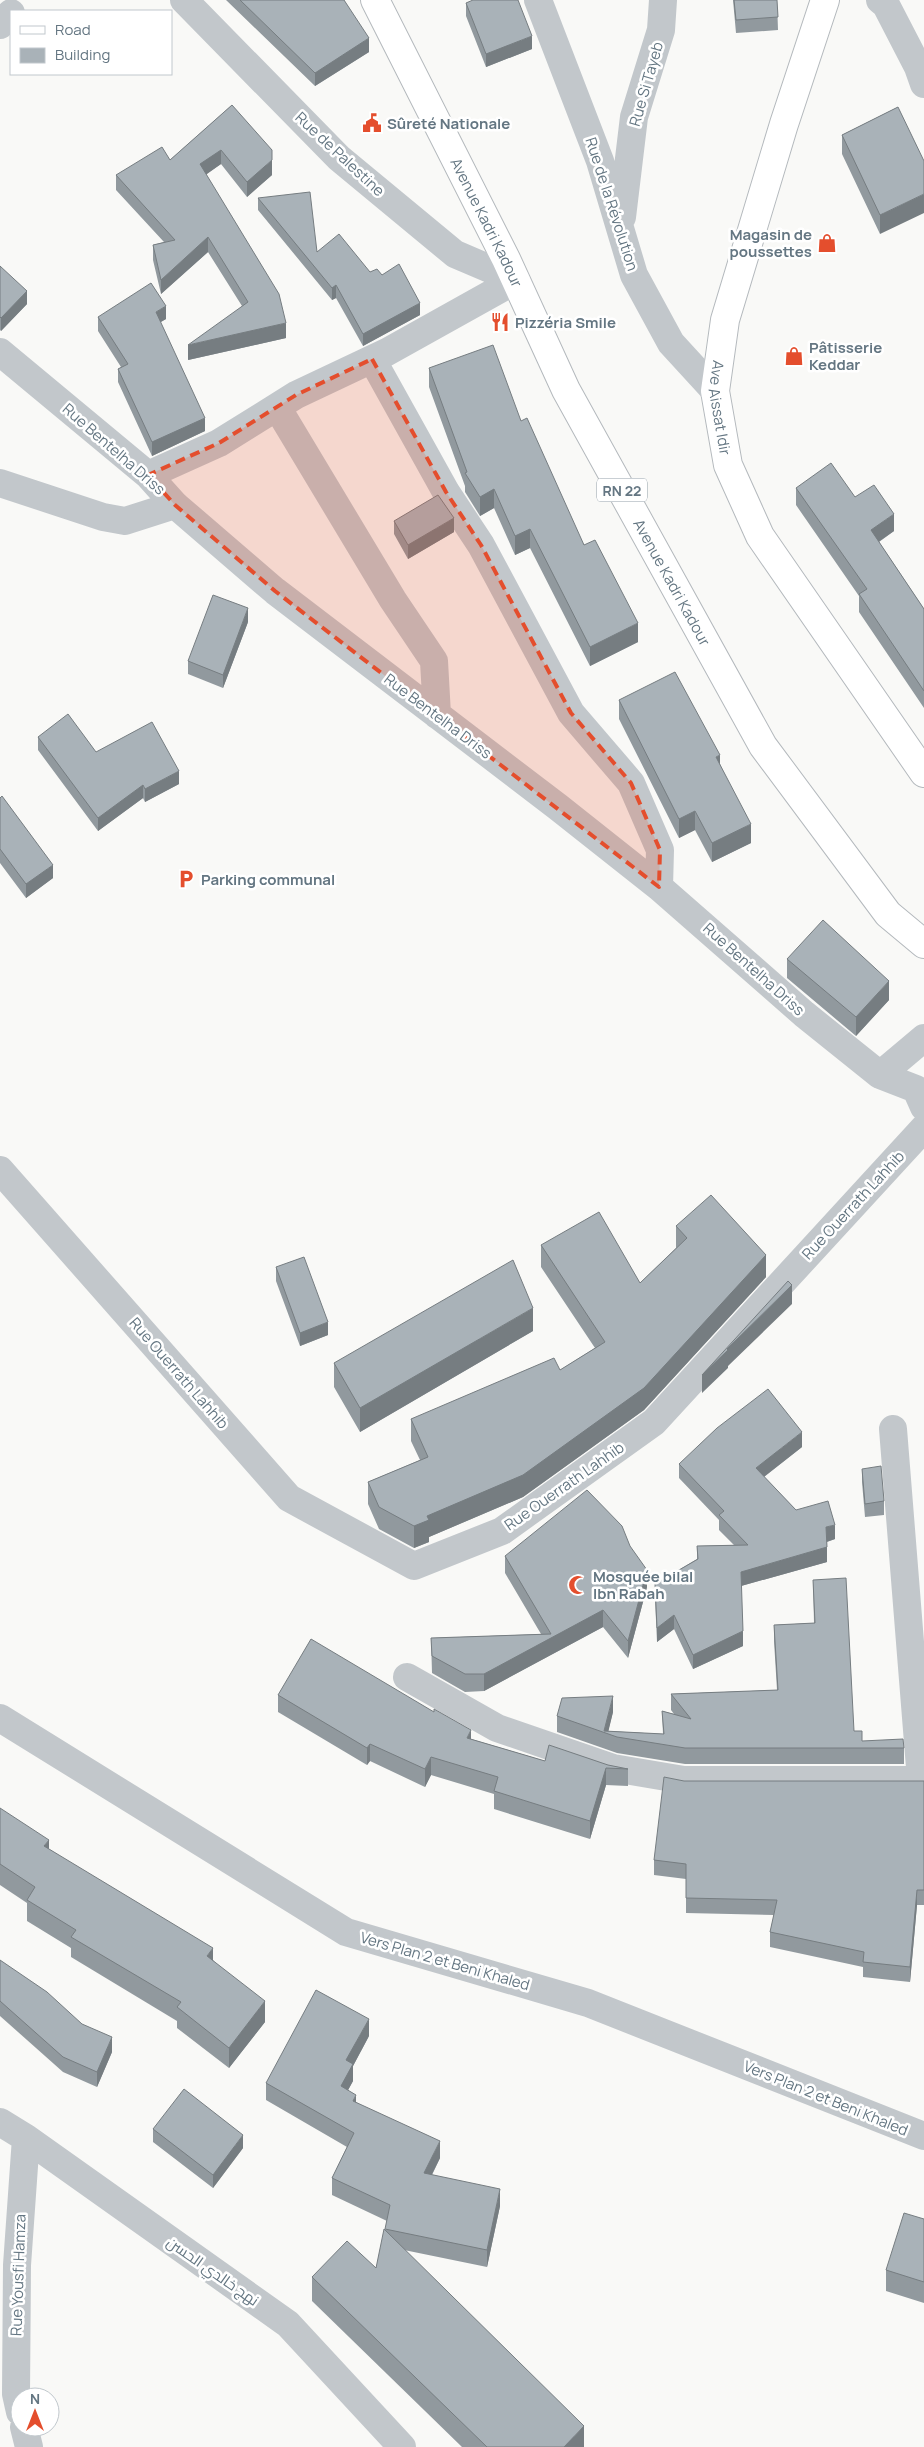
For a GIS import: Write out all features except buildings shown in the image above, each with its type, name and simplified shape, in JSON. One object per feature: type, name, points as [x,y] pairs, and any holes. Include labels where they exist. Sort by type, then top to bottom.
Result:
[{"type":"main road","name":"Avenue Kadri Kadour","points":[[375,0],[516,280],[566,390],[763,746],[888,914],[924,944]]},
{"type":"main road","name":"Ave Aissat Idir","points":[[825,0],[784,124],[724,320],[715,391],[728,465],[760,536],[924,773]]},
{"type":"street","points":[[14,10],[24,0]]},
{"type":"street","name":"Rue de Palestine","points":[[184,0],[339,158],[455,254],[516,280]]},
{"type":"street","name":"Rue de la Révolution","points":[[538,0],[600,161],[634,275],[671,343],[715,391]]},
{"type":"street","name":"Rue Si Tayeb","points":[[620,228],[634,117],[661,30],[663,0]]},
{"type":"street","points":[[880,0],[886,5],[918,67],[924,84]]},
{"type":"street","points":[[0,25],[10,14]]},
{"type":"street","points":[[148,475],[219,443],[296,395],[372,359],[516,280]]},
{"type":"street","name":"Rue Bentelha Driss","points":[[0,352],[148,475],[175,505],[275,591],[659,887],[804,1014],[880,1075],[916,1089],[924,1107]]},
{"type":"street","points":[[372,359],[446,492],[481,544],[571,713],[631,783],[660,850],[659,887]]},
{"type":"street","points":[[278,407],[383,583],[434,661],[437,715]]},
{"type":"street","points":[[0,483],[103,516],[125,521],[175,505]]},
{"type":"street","points":[[880,1075],[924,1038]]},
{"type":"street","name":"Rue Ouerrath Lahhib","points":[[0,1170],[289,1498],[414,1566],[502,1531],[654,1422],[924,1128]]},
{"type":"street","points":[[407,1677],[497,1728],[613,1768],[684,1780],[923,1780],[893,1429]]},
{"type":"street","name":"Vers Plan 2 et Beni Khaled","points":[[0,1718],[346,1932],[588,2003],[874,2119],[924,2136]]},
{"type":"street","name":"نهج خالدي الحسن","points":[[0,2122],[26,2138],[288,2324],[402,2447]]},
{"type":"street","name":"Rue Yousfi Hamza","points":[[16,2387],[17,2265],[26,2138]]},
{"type":"highlighted area","points":[[372,359],[446,492],[481,545],[571,713],[631,783],[660,850],[659,887],[275,591],[175,505],[148,475],[219,443],[296,395]]},
{"type":"place","name":"Sûreté Nationale","points":[[372,123]]},
{"type":"place","name":"Magasin de poussettes","points":[[827,243]]},
{"type":"place","name":"Pizzéria Smile","points":[[500,322]]},
{"type":"place","name":"Pâtisserie Keddar","points":[[794,356]]},
{"type":"place","name":"Parking communal","points":[[186,879]]},
{"type":"place","name":"Mosquée bilal Ibn Rabah","points":[[578,1585]]}]
